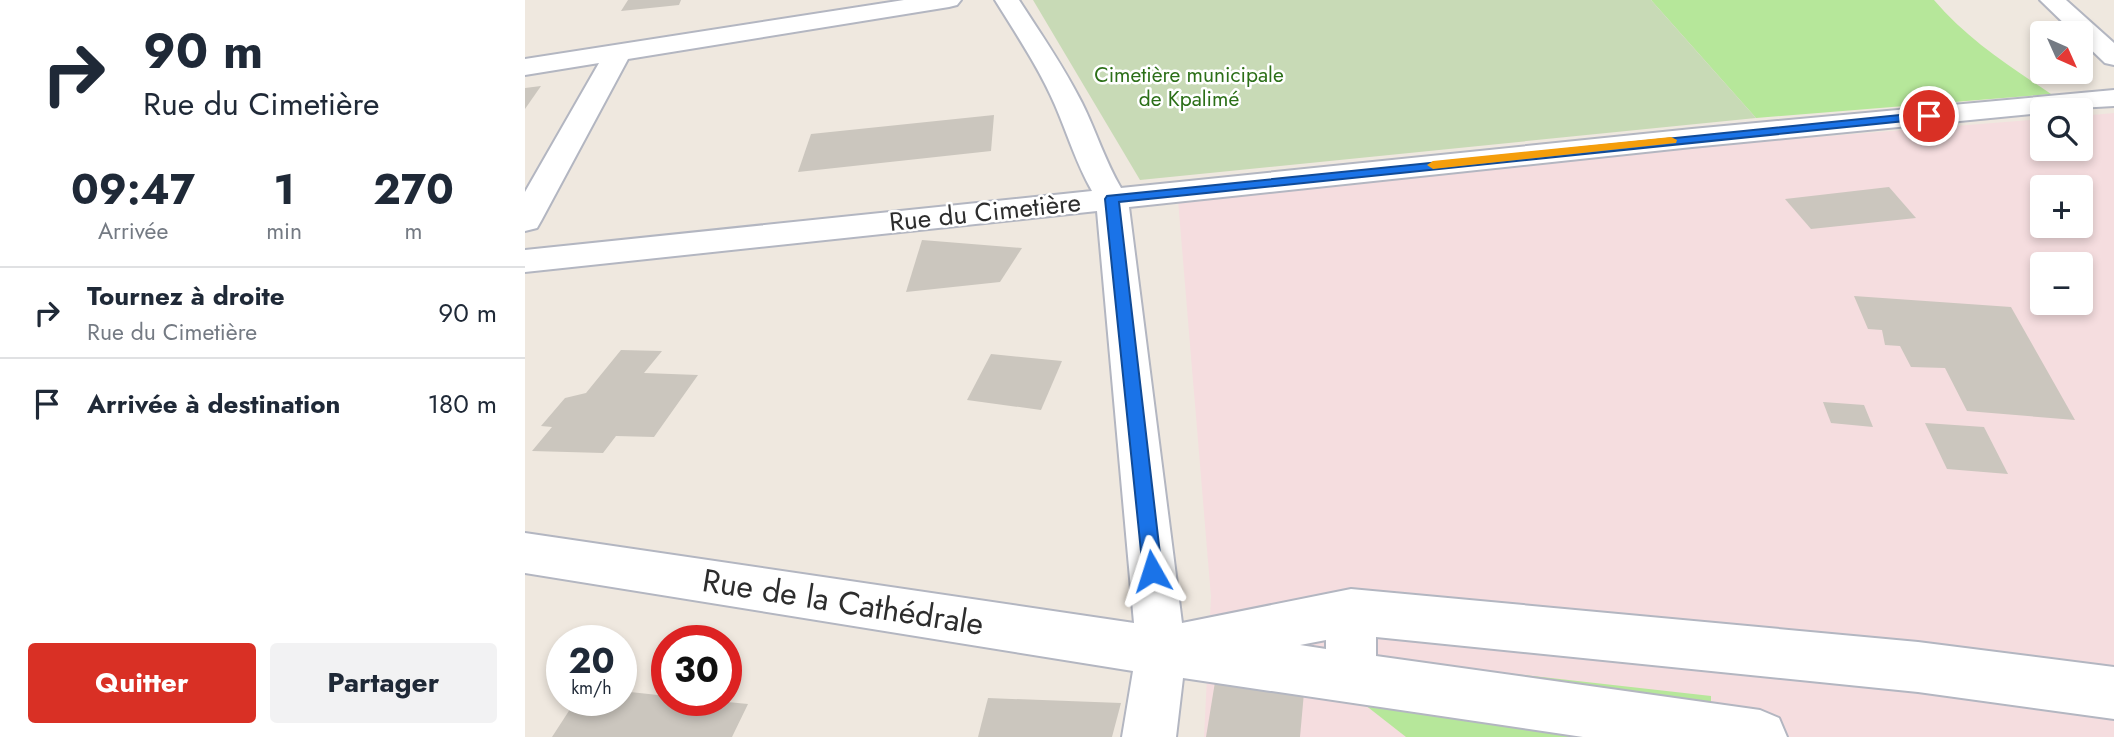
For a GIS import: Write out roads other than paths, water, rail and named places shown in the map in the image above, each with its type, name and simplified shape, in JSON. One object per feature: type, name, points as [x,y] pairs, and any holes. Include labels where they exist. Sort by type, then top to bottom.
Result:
[{"type":"street","points":[[525,67],[949,0]]},
{"type":"street","points":[[1007,0],[1051,70],[1070,107],[1090,160],[1112,199],[1161,651],[1149,737]]},
{"type":"street","points":[[2052,0],[2114,57]]},
{"type":"street","points":[[525,221],[617,54]]},
{"type":"street","name":"Rue du Cimetière","points":[[525,261],[1706,137],[2114,98]]},
{"type":"street","name":"Rue de la Cathédrale","points":[[525,553],[1161,651],[1760,737]]},
{"type":"street","points":[[1161,651],[1350,612],[1918,667],[2114,693]]},
{"type":"street","points":[[1350,612],[1351,677]]},
{"type":"park label","name":"Cimetière municipale de Kpalimé","points":[[1189,87]]}]
